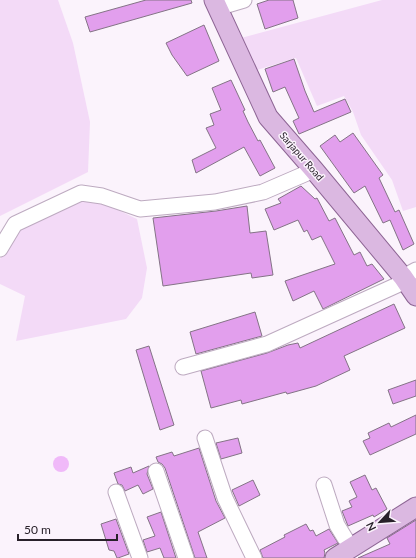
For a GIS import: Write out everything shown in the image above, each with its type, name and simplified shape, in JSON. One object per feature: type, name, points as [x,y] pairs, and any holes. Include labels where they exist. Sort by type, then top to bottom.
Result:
[{"type":"main road","name":"Sarjapur Road","points":[[215,4],[268,117],[410,281]]},
{"type":"main road","points":[[335,558],[416,507]]},
{"type":"street","points":[[215,4],[244,0]]},
{"type":"street","points":[[0,249],[15,224],[81,194],[102,196],[140,209],[215,202],[263,192],[314,170]]},
{"type":"street","points":[[183,367],[267,344],[410,281]]},
{"type":"street","points":[[205,438],[225,498],[254,558]]},
{"type":"street","points":[[156,471],[186,558]]},
{"type":"street","points":[[324,485],[337,525],[351,548]]},
{"type":"street","points":[[116,492],[140,558]]},
{"type":"shaded area","points":[[0,0],[58,0],[73,43],[90,122],[88,172],[0,216]]},
{"type":"shaded area","points":[[382,0],[416,0],[416,207],[403,211],[392,180],[361,135],[353,112],[344,96],[317,106],[296,58],[257,70],[241,38]]},
{"type":"shaded area","points":[[73,201],[101,202],[137,219],[147,268],[142,298],[126,319],[16,341],[25,296],[0,284],[0,259],[18,227]]},
{"type":"shaded area","points":[[58,456],[64,456],[69,461],[67,470],[64,472],[58,472],[53,467],[53,461]]},
{"type":"building","points":[[146,0],[191,0],[192,3],[90,32],[85,17]]},
{"type":"building","points":[[269,0],[293,0],[298,18],[265,29],[257,4]]},
{"type":"building","points":[[204,25],[219,61],[187,76],[172,55],[166,43]]},
{"type":"building","points":[[294,59],[314,112],[345,99],[351,112],[299,134],[293,121],[299,118],[285,87],[273,92],[265,69]]},
{"type":"building","points":[[231,80],[245,110],[243,111],[248,122],[258,141],[260,140],[275,168],[260,176],[244,147],[196,173],[192,160],[216,148],[206,128],[214,125],[210,114],[221,110],[212,88]]},
{"type":"building","points":[[353,133],[383,175],[379,178],[395,212],[399,210],[414,244],[403,250],[390,220],[383,223],[365,186],[354,193],[320,146],[335,135],[340,142]]},
{"type":"building","points":[[301,186],[315,199],[317,198],[329,221],[335,218],[354,255],[360,252],[367,266],[372,264],[384,279],[323,309],[314,291],[293,301],[285,281],[335,264],[321,236],[312,240],[307,230],[304,232],[298,220],[274,230],[265,209],[281,203],[278,199]]},
{"type":"building","points":[[247,206],[250,233],[266,231],[273,275],[252,278],[251,273],[163,286],[153,218]]},
{"type":"building","points":[[394,304],[405,328],[344,356],[350,370],[316,386],[287,394],[286,392],[242,404],[241,400],[211,408],[201,371],[267,353],[288,345],[298,343],[300,348]]},
{"type":"building","points":[[255,312],[262,336],[196,354],[190,332]]},
{"type":"building","points":[[149,346],[174,425],[160,430],[136,350]]},
{"type":"building","points":[[416,380],[416,396],[393,404],[388,390]]},
{"type":"building","points":[[416,415],[416,434],[370,455],[363,441],[370,438],[368,433],[389,423],[391,427]]},
{"type":"building","points":[[238,438],[242,453],[221,459],[216,443]]},
{"type":"building","points":[[199,448],[216,501],[225,518],[198,532],[207,558],[195,558],[165,468],[158,462],[156,457],[172,452],[174,456]]},
{"type":"building","points":[[149,466],[147,474],[153,489],[143,494],[138,485],[125,491],[122,485],[118,484],[114,473],[131,467],[133,473]]},
{"type":"building","points":[[365,475],[372,490],[376,488],[387,509],[374,517],[373,515],[348,526],[342,511],[352,507],[349,501],[357,497],[350,482]]},
{"type":"building","points":[[253,480],[260,495],[239,506],[232,490]]},
{"type":"building","points":[[161,512],[176,558],[164,558],[160,548],[147,552],[143,540],[155,536],[147,517]]},
{"type":"building","points":[[116,519],[129,554],[118,558],[114,551],[109,550],[101,524]]},
{"type":"building","points":[[416,520],[416,558],[358,558],[390,544],[387,538]]},
{"type":"building","points":[[306,524],[310,531],[313,530],[316,536],[329,529],[338,543],[324,550],[324,558],[263,558],[260,550],[285,537],[284,535]]}]
